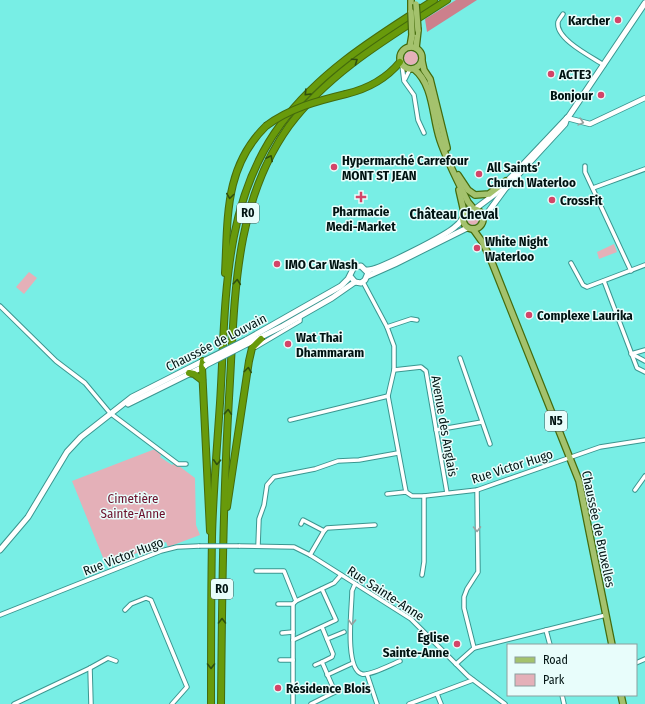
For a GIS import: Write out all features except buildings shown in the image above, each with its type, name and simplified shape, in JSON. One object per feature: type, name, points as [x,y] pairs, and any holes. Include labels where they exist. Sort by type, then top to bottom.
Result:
[{"type":"highway","name":"R0","points":[[211,704],[212,536],[228,282],[235,227],[243,200],[263,153],[280,125],[300,100],[330,71],[369,42],[434,0]]},
{"type":"highway","name":"R0","points":[[221,704],[223,518],[232,355],[239,257],[250,204],[272,153],[289,127],[322,88],[354,62],[396,32],[446,0]]},
{"type":"highway","points":[[228,282],[224,274],[232,184],[238,164],[246,149],[266,126],[284,113],[366,88],[401,64]]},
{"type":"highway","points":[[223,518],[227,511],[250,356],[252,348],[261,339]]},
{"type":"highway","points":[[204,363],[202,380],[209,528],[212,536]]},
{"type":"highway","points":[[189,374],[194,374],[202,380]]},
{"type":"main road","points":[[414,3],[418,30],[416,48]]},
{"type":"main road","points":[[410,47],[414,3]]},
{"type":"main road","points":[[464,212],[484,204],[567,118],[645,3]]},
{"type":"main road","points":[[449,158],[432,84],[424,70],[421,52],[416,48],[410,47],[401,52],[401,64],[420,74],[428,87],[437,130],[458,182],[468,202],[474,209],[481,212],[482,222]]},
{"type":"main road","points":[[412,69],[419,66],[422,61]]},
{"type":"main road","points":[[367,273],[395,264],[482,222],[505,189],[565,124],[567,118]]},
{"type":"main road","points":[[452,165],[468,190],[475,195],[485,196],[506,181]]},
{"type":"main road","points":[[367,273],[361,266],[356,266],[351,271],[350,276],[355,282],[363,282],[367,273],[451,230],[462,219],[464,212],[458,182]]},
{"type":"main road","name":"N5","points":[[462,219],[483,243]]},
{"type":"main road","name":"N5","points":[[482,222],[483,243]]},
{"type":"main road","name":"Chaussée de Bruxelles","points":[[483,243],[571,458],[584,501],[612,644]]},
{"type":"main road","name":"Chaussée de Louvain","points":[[0,550],[28,517],[67,452],[81,437],[110,413],[132,397],[247,342],[327,295],[342,285],[350,276]]},
{"type":"main road","name":"Chaussée de Louvain","points":[[247,342],[261,339],[284,329],[355,282]]},
{"type":"main road","name":"Chaussée de Louvain","points":[[313,309],[311,308],[312,306],[327,295]]},
{"type":"main road","name":"Chaussée de Louvain","points":[[116,409],[189,374],[204,363]]},
{"type":"street","points":[[563,14],[558,22],[559,30],[564,37],[604,65]]},
{"type":"street","points":[[401,64],[404,80],[414,95],[418,120],[424,134]]},
{"type":"street","points":[[404,80],[412,69]]},
{"type":"street","points":[[567,118],[588,124],[645,98]]},
{"type":"street","points":[[585,166],[585,172],[631,271]]},
{"type":"street","points":[[593,188],[645,169]]},
{"type":"street","points":[[571,263],[585,287],[645,265]]},
{"type":"street","points":[[604,281],[637,368],[645,372]]},
{"type":"street","points":[[363,282],[387,327],[395,353],[394,370],[388,396],[406,492]]},
{"type":"street","points":[[0,306],[56,361],[85,383],[110,413],[178,464],[186,464]]},
{"type":"street","points":[[256,347],[284,329],[285,319]]},
{"type":"street","points":[[387,327],[411,319],[417,320]]},
{"type":"street","points":[[632,354],[645,350]]},
{"type":"street","points":[[632,354],[645,361]]},
{"type":"street","points":[[460,358],[490,444]]},
{"type":"street","name":"Avenue des Anglais","points":[[394,370],[421,367],[425,369],[446,493]]},
{"type":"street","points":[[290,420],[388,396]]},
{"type":"street","points":[[436,430],[482,422]]},
{"type":"street","name":"Rue Victor Hugo","points":[[387,494],[406,492],[412,496],[424,496],[477,490],[600,447],[645,440]]},
{"type":"street","points":[[258,546],[259,519],[264,505],[268,485],[274,477],[315,469],[338,461],[359,460],[398,453]]},
{"type":"street","points":[[635,490],[645,476]]},
{"type":"street","points":[[474,648],[464,608],[464,597],[478,572],[477,490]]},
{"type":"street","points":[[422,575],[424,562],[424,496]]},
{"type":"street","points":[[301,524],[303,520],[324,531]]},
{"type":"street","points":[[310,555],[324,531],[330,527],[375,525]]},
{"type":"street","name":"Rue Victor Hugo","points":[[0,615],[177,546],[258,546]]},
{"type":"street","name":"Rue Sainte-Anne","points":[[258,546],[294,547],[310,555],[411,619],[473,680],[505,704]]},
{"type":"street","points":[[256,571],[284,571],[294,603],[293,704]]},
{"type":"street","points":[[278,604],[294,603],[337,581],[341,575]]},
{"type":"street","points":[[356,584],[353,587],[351,657],[358,672],[367,674],[400,661]]},
{"type":"street","points":[[293,640],[336,620],[322,589]]},
{"type":"street","points":[[125,610],[131,604],[146,598],[151,600],[187,687],[172,704]]},
{"type":"street","points":[[456,664],[474,648],[606,615]]},
{"type":"street","points":[[315,665],[333,656],[322,627]]},
{"type":"street","points":[[546,630],[550,644]]},
{"type":"street","points":[[282,633],[293,632]]},
{"type":"street","points":[[327,639],[344,632]]},
{"type":"street","points":[[14,704],[108,658],[116,661]]},
{"type":"street","points":[[280,660],[293,660]]},
{"type":"street","points":[[311,704],[335,692],[322,662]]},
{"type":"street","points":[[327,675],[353,663]]},
{"type":"street","points":[[90,668],[92,704]]},
{"type":"street","points":[[367,674],[377,704]]},
{"type":"street","points":[[410,704],[473,680]]},
{"type":"street","points":[[437,694],[441,704]]},
{"type":"street","points":[[323,698],[326,704]]},
{"type":"green space","points":[[408,51],[414,51],[418,55],[418,61],[414,65],[408,65],[404,61],[404,55]]},
{"type":"green space","points":[[473,213],[477,215],[479,219],[477,223],[473,225],[469,223],[467,219],[469,215]]},
{"type":"green space","points":[[614,244],[617,252],[599,259],[597,252]]},
{"type":"green space","points":[[29,272],[37,278],[24,294],[16,287]]},
{"type":"green space","name":"Cimetière Sainte-Anne","points":[[155,449],[162,454],[160,457],[172,465],[175,463],[195,478],[196,525],[200,535],[168,547],[166,542],[106,565],[72,481]]},
{"type":"shaded area","points":[[456,0],[477,0],[427,32],[425,19]]},
{"type":"place","name":"Karcher","points":[[618,20]]},
{"type":"place","name":"ACTE3","points":[[551,74]]},
{"type":"place","name":"Bonjour","points":[[601,95]]},
{"type":"place","name":"Hypermarché Carrefour MONT ST JEAN","points":[[334,167]]},
{"type":"place","name":"All Saints’ Church Waterloo","points":[[479,174]]},
{"type":"place","name":"Pharmacie Medi-Market","points":[[361,197]]},
{"type":"place","name":"CrossFit","points":[[552,200]]},
{"type":"place","name":"White Night Waterloo","points":[[477,248]]},
{"type":"place","name":"IMO Car Wash","points":[[277,264]]},
{"type":"place","name":"Complexe Laurika","points":[[529,315]]},
{"type":"place","name":"Wat Thai Dhammaram","points":[[288,344]]},
{"type":"place","name":"Église Sainte-Anne","points":[[457,644]]},
{"type":"place","name":"Résidence Blois","points":[[278,688]]},
{"type":"district","name":"Château Cheval","points":[[454,214]]}]
